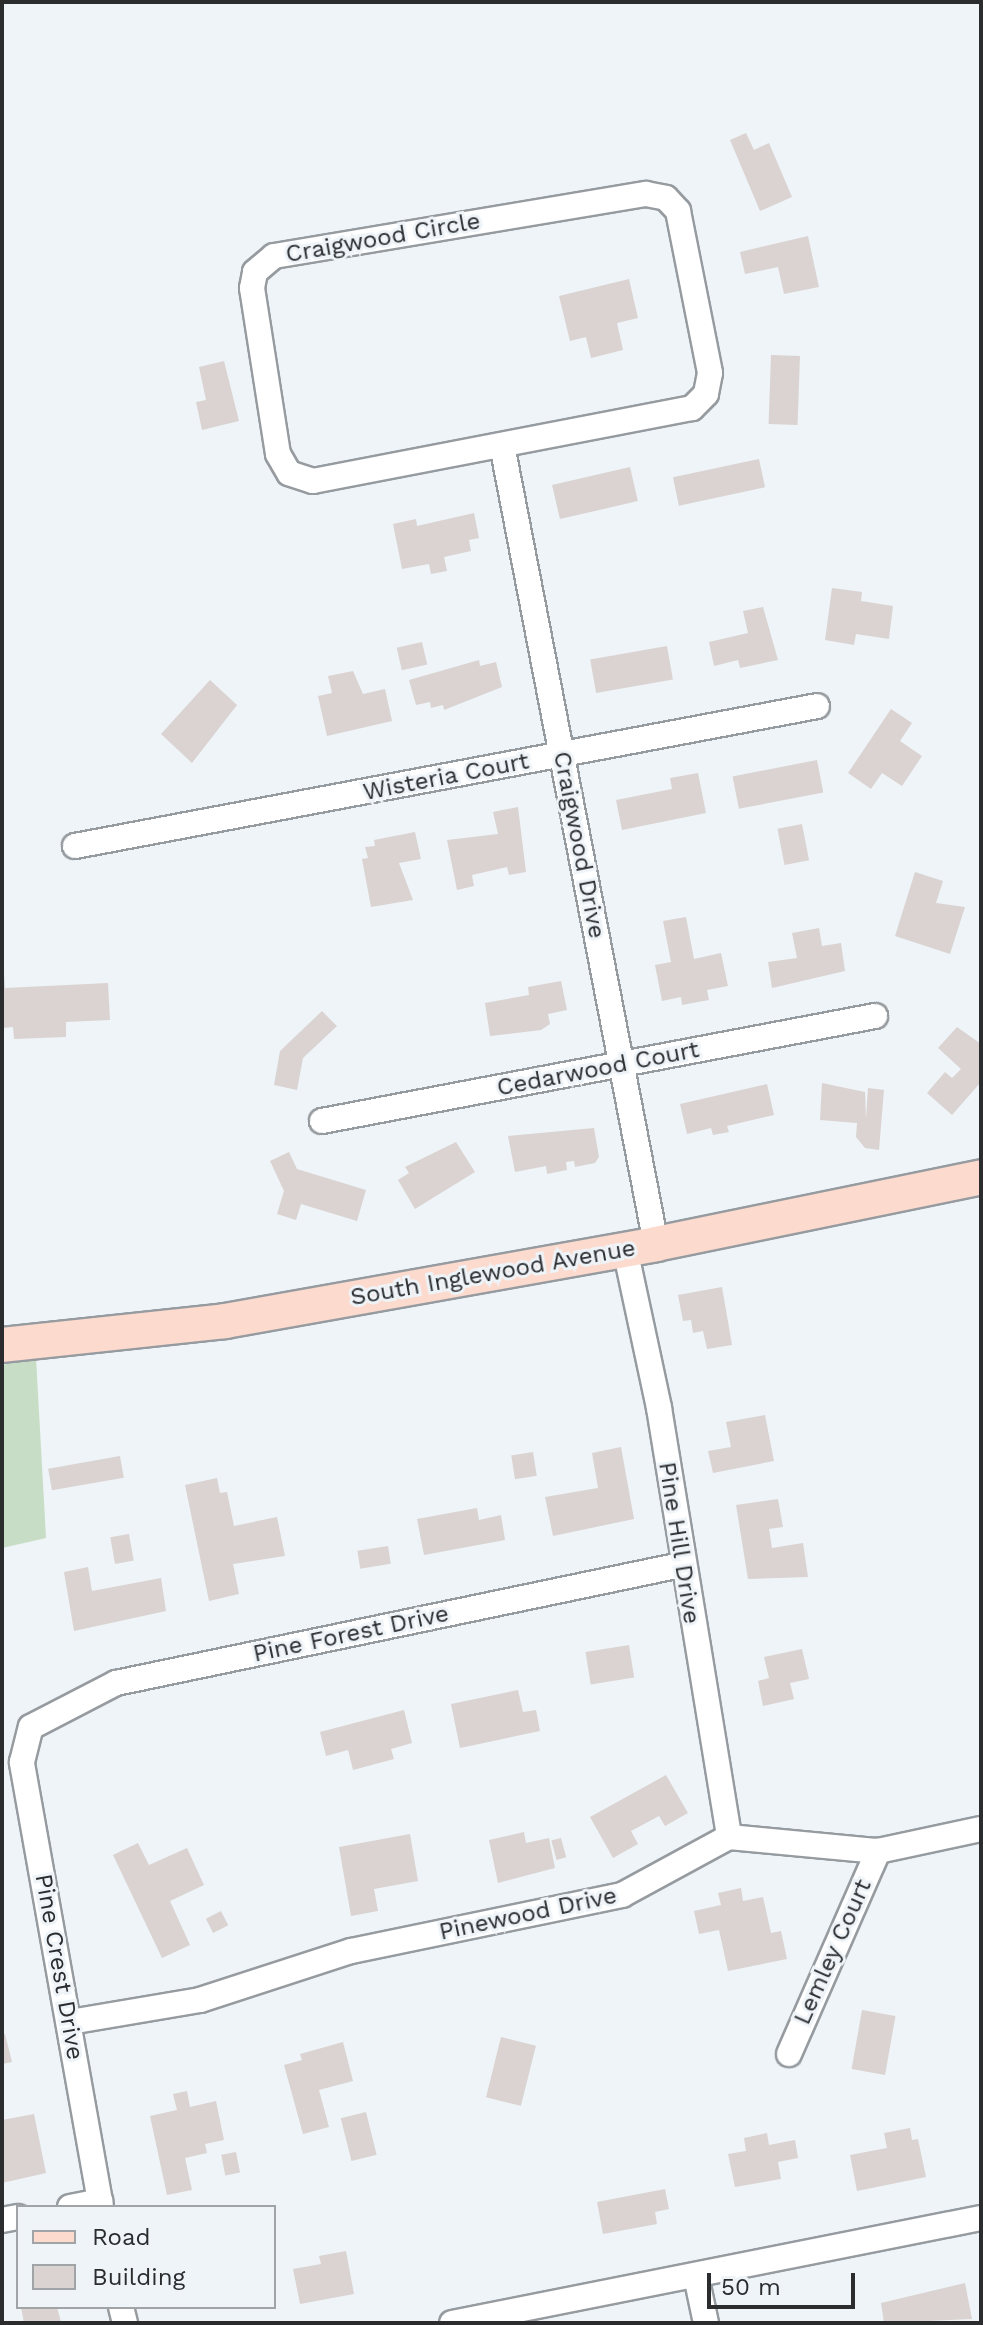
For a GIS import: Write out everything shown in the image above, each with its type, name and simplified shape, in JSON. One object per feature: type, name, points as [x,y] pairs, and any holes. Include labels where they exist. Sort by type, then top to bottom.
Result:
[{"type":"street","name":"Craigwood Circle","points":[[646,194],[666,198],[678,211],[710,373],[706,394],[692,408],[502,445],[313,481],[289,473],[278,454],[252,288],[255,272],[274,256],[646,194]]},
{"type":"street","name":"Craigwood Drive","points":[[502,445],[622,1064],[641,1246]]},
{"type":"street","name":"Wisteria Court","points":[[75,846],[817,706]]},
{"type":"street","name":"Cedarwood Court","points":[[322,1121],[875,1016]]},
{"type":"street","name":"South Inglewood Avenue","points":[[2,1345],[225,1321],[641,1246],[981,1177]]},
{"type":"street","name":"Pine Hill Drive","points":[[641,1246],[681,1565],[729,1837]]},
{"type":"street","name":"Pine Forest Drive","points":[[31,1727],[116,1683],[681,1565]]},
{"type":"street","name":"Pine Crest Drive","points":[[31,1727],[22,1762],[101,2204]]},
{"type":"street","points":[[729,1837],[878,1851],[981,1829]]},
{"type":"street","name":"Pinewood Drive","points":[[70,2022],[200,2000],[351,1951],[622,1895],[729,1837]]},
{"type":"street","name":"Lemley Court","points":[[789,2054],[878,1851]]},
{"type":"street","points":[[452,2323],[981,2218]]},
{"type":"street","points":[[696,2276],[706,2323]]},
{"type":"green space","points":[[36,1358],[46,1538],[2,1548],[2,1365]]},
{"type":"building","points":[[746,133],[754,150],[769,143],[792,197],[760,211],[730,140]]},
{"type":"building","points":[[808,236],[819,287],[784,294],[778,267],[745,274],[740,252]]},
{"type":"building","points":[[629,279],[638,318],[617,323],[623,350],[591,358],[586,337],[570,341],[559,296]]},
{"type":"building","points":[[771,355],[800,356],[798,425],[769,424]]},
{"type":"building","points":[[224,361],[239,421],[202,430],[196,402],[206,400],[199,367]]},
{"type":"building","points":[[759,459],[765,487],[679,506],[673,477]]},
{"type":"building","points":[[630,467],[638,501],[560,519],[552,485]]},
{"type":"building","points":[[474,513],[479,538],[469,540],[471,551],[444,557],[447,571],[431,574],[429,564],[402,569],[393,524],[416,519],[417,526]]},
{"type":"building","points":[[832,588],[862,592],[861,601],[893,606],[889,639],[856,634],[854,645],[825,640]]},
{"type":"building","points":[[763,607],[778,660],[740,668],[738,660],[714,666],[709,642],[748,633],[743,611]]},
{"type":"building","points":[[422,642],[427,664],[402,670],[397,648]]},
{"type":"building","points":[[667,646],[673,679],[596,693],[590,660]]},
{"type":"building","points":[[479,660],[480,666],[496,662],[502,687],[444,710],[443,705],[431,708],[430,702],[416,705],[409,680]]},
{"type":"building","points":[[353,671],[363,694],[385,689],[392,721],[327,736],[318,696],[332,693],[328,676]]},
{"type":"building","points":[[210,680],[237,705],[192,763],[161,734]]},
{"type":"building","points":[[891,709],[912,723],[900,741],[922,756],[902,786],[882,773],[871,789],[848,773]]},
{"type":"building","points":[[817,760],[823,792],[739,809],[733,776]]},
{"type":"building","points":[[698,773],[706,813],[622,830],[616,800],[672,789],[670,778]]},
{"type":"building","points":[[518,807],[526,872],[509,875],[507,867],[472,875],[474,886],[457,890],[447,840],[498,834],[493,812]]},
{"type":"building","points":[[802,824],[809,860],[785,865],[777,829]]},
{"type":"building","points":[[415,832],[421,859],[399,863],[413,900],[371,907],[362,859],[368,858],[365,847],[375,846],[374,840]]},
{"type":"building","points":[[915,872],[943,881],[936,903],[965,907],[950,954],[895,936]]},
{"type":"building","points":[[686,917],[694,959],[721,953],[728,986],[707,990],[709,1000],[682,1005],[681,997],[662,1001],[655,965],[671,962],[663,921]]},
{"type":"building","points":[[819,928],[822,946],[841,943],[845,971],[772,988],[768,962],[797,958],[792,933]]},
{"type":"building","points":[[4,973],[5,988],[108,983],[110,1020],[66,1022],[66,1037],[14,1039],[13,1027],[2,1028]]},
{"type":"building","points":[[561,981],[567,1010],[548,1014],[550,1024],[541,1030],[490,1036],[485,1003],[529,995],[528,987]]},
{"type":"building","points":[[322,1011],[337,1026],[303,1058],[297,1090],[274,1085],[280,1051]]},
{"type":"building","points":[[957,1027],[981,1044],[981,1082],[952,1115],[927,1093],[945,1072],[952,1078],[961,1069],[938,1048]]},
{"type":"building","points":[[822,1083],[865,1092],[866,1119],[868,1088],[884,1090],[879,1150],[865,1148],[856,1137],[857,1123],[820,1120]]},
{"type":"building","points":[[767,1084],[774,1115],[727,1126],[729,1132],[713,1135],[711,1128],[687,1134],[680,1104]]},
{"type":"building","points":[[594,1128],[599,1157],[595,1163],[575,1167],[574,1161],[566,1162],[567,1170],[547,1174],[546,1166],[515,1172],[508,1136]]},
{"type":"building","points":[[456,1142],[475,1172],[415,1209],[398,1180],[409,1173],[405,1167]]},
{"type":"building","points":[[289,1152],[297,1169],[366,1190],[357,1221],[301,1204],[296,1220],[277,1214],[284,1191],[270,1161]]},
{"type":"building","points":[[722,1287],[732,1345],[707,1349],[703,1331],[693,1333],[691,1320],[683,1321],[678,1295]]},
{"type":"building","points":[[765,1415],[774,1461],[713,1473],[708,1451],[731,1447],[726,1422]]},
{"type":"building","points":[[621,1447],[634,1519],[553,1536],[545,1497],[598,1488],[592,1453]]},
{"type":"building","points":[[533,1452],[537,1476],[515,1479],[511,1455]]},
{"type":"building","points":[[120,1456],[124,1478],[52,1490],[48,1469]]},
{"type":"building","points":[[217,1478],[220,1493],[227,1492],[234,1526],[277,1517],[285,1556],[233,1564],[239,1594],[209,1601],[185,1485]]},
{"type":"building","points":[[778,1499],[783,1527],[769,1529],[772,1548],[803,1543],[808,1577],[748,1579],[736,1505]]},
{"type":"building","points":[[477,1508],[479,1520],[501,1515],[505,1540],[424,1555],[417,1519]]},
{"type":"building","points":[[129,1534],[134,1561],[115,1564],[110,1537]]},
{"type":"building","points":[[388,1546],[391,1564],[360,1569],[357,1551]]},
{"type":"building","points":[[88,1567],[92,1591],[161,1578],[166,1611],[74,1631],[64,1572]]},
{"type":"building","points":[[629,1645],[634,1678],[591,1684],[586,1652]]},
{"type":"building","points":[[802,1649],[809,1679],[790,1683],[794,1699],[763,1706],[758,1681],[769,1678],[764,1657]]},
{"type":"building","points":[[518,1690],[523,1712],[536,1710],[540,1731],[460,1748],[451,1704]]},
{"type":"building","points":[[404,1710],[412,1743],[391,1749],[394,1759],[353,1770],[348,1750],[326,1756],[320,1732]]},
{"type":"building","points":[[666,1775],[688,1813],[665,1826],[659,1816],[631,1831],[638,1844],[613,1858],[590,1817]]},
{"type":"building","points":[[524,1832],[526,1843],[549,1838],[555,1868],[498,1883],[489,1840]]},
{"type":"building","points":[[410,1834],[418,1881],[374,1889],[378,1911],[351,1916],[339,1847]]},
{"type":"building","points":[[561,1838],[566,1857],[557,1860],[551,1841]]},
{"type":"building","points":[[138,1843],[149,1865],[187,1848],[204,1885],[170,1901],[190,1945],[162,1958],[113,1855]]},
{"type":"building","points":[[741,1888],[743,1901],[763,1897],[771,1933],[781,1931],[787,1959],[728,1971],[719,1930],[699,1934],[694,1911],[721,1905],[718,1893]]},
{"type":"building","points":[[221,1911],[228,1925],[213,1933],[206,1919]]},
{"type":"building","points":[[862,2010],[895,2016],[885,2075],[852,2069]]},
{"type":"building","points":[[5,2034],[12,2062],[2,2064],[2,2035]]},
{"type":"building","points":[[501,2037],[536,2046],[521,2106],[486,2097]]},
{"type":"building","points":[[343,2042],[353,2081],[319,2090],[329,2127],[303,2134],[284,2065],[302,2060],[300,2054]]},
{"type":"building","points":[[187,2091],[190,2107],[216,2101],[224,2140],[205,2144],[207,2153],[185,2158],[192,2190],[167,2195],[150,2116],[177,2110],[173,2094]]},
{"type":"building","points":[[366,2112],[377,2155],[351,2161],[341,2118]]},
{"type":"building","points":[[34,2114],[46,2173],[2,2183],[2,2120]]},
{"type":"building","points":[[910,2128],[912,2140],[918,2139],[926,2177],[857,2191],[850,2155],[887,2148],[884,2133]]},
{"type":"building","points":[[767,2133],[769,2145],[795,2140],[798,2158],[778,2162],[781,2179],[735,2187],[728,2154],[746,2151],[744,2138]]},
{"type":"building","points":[[236,2152],[240,2173],[225,2175],[221,2155]]},
{"type":"building","points":[[665,2189],[669,2209],[655,2212],[657,2224],[603,2234],[597,2202]]},
{"type":"building","points":[[346,2251],[354,2294],[300,2304],[293,2269],[321,2264],[319,2256]]},
{"type":"building","points":[[965,2283],[972,2319],[884,2323],[881,2303]]},
{"type":"building","points":[[21,2309],[58,2309],[61,2322],[24,2323]]}]
